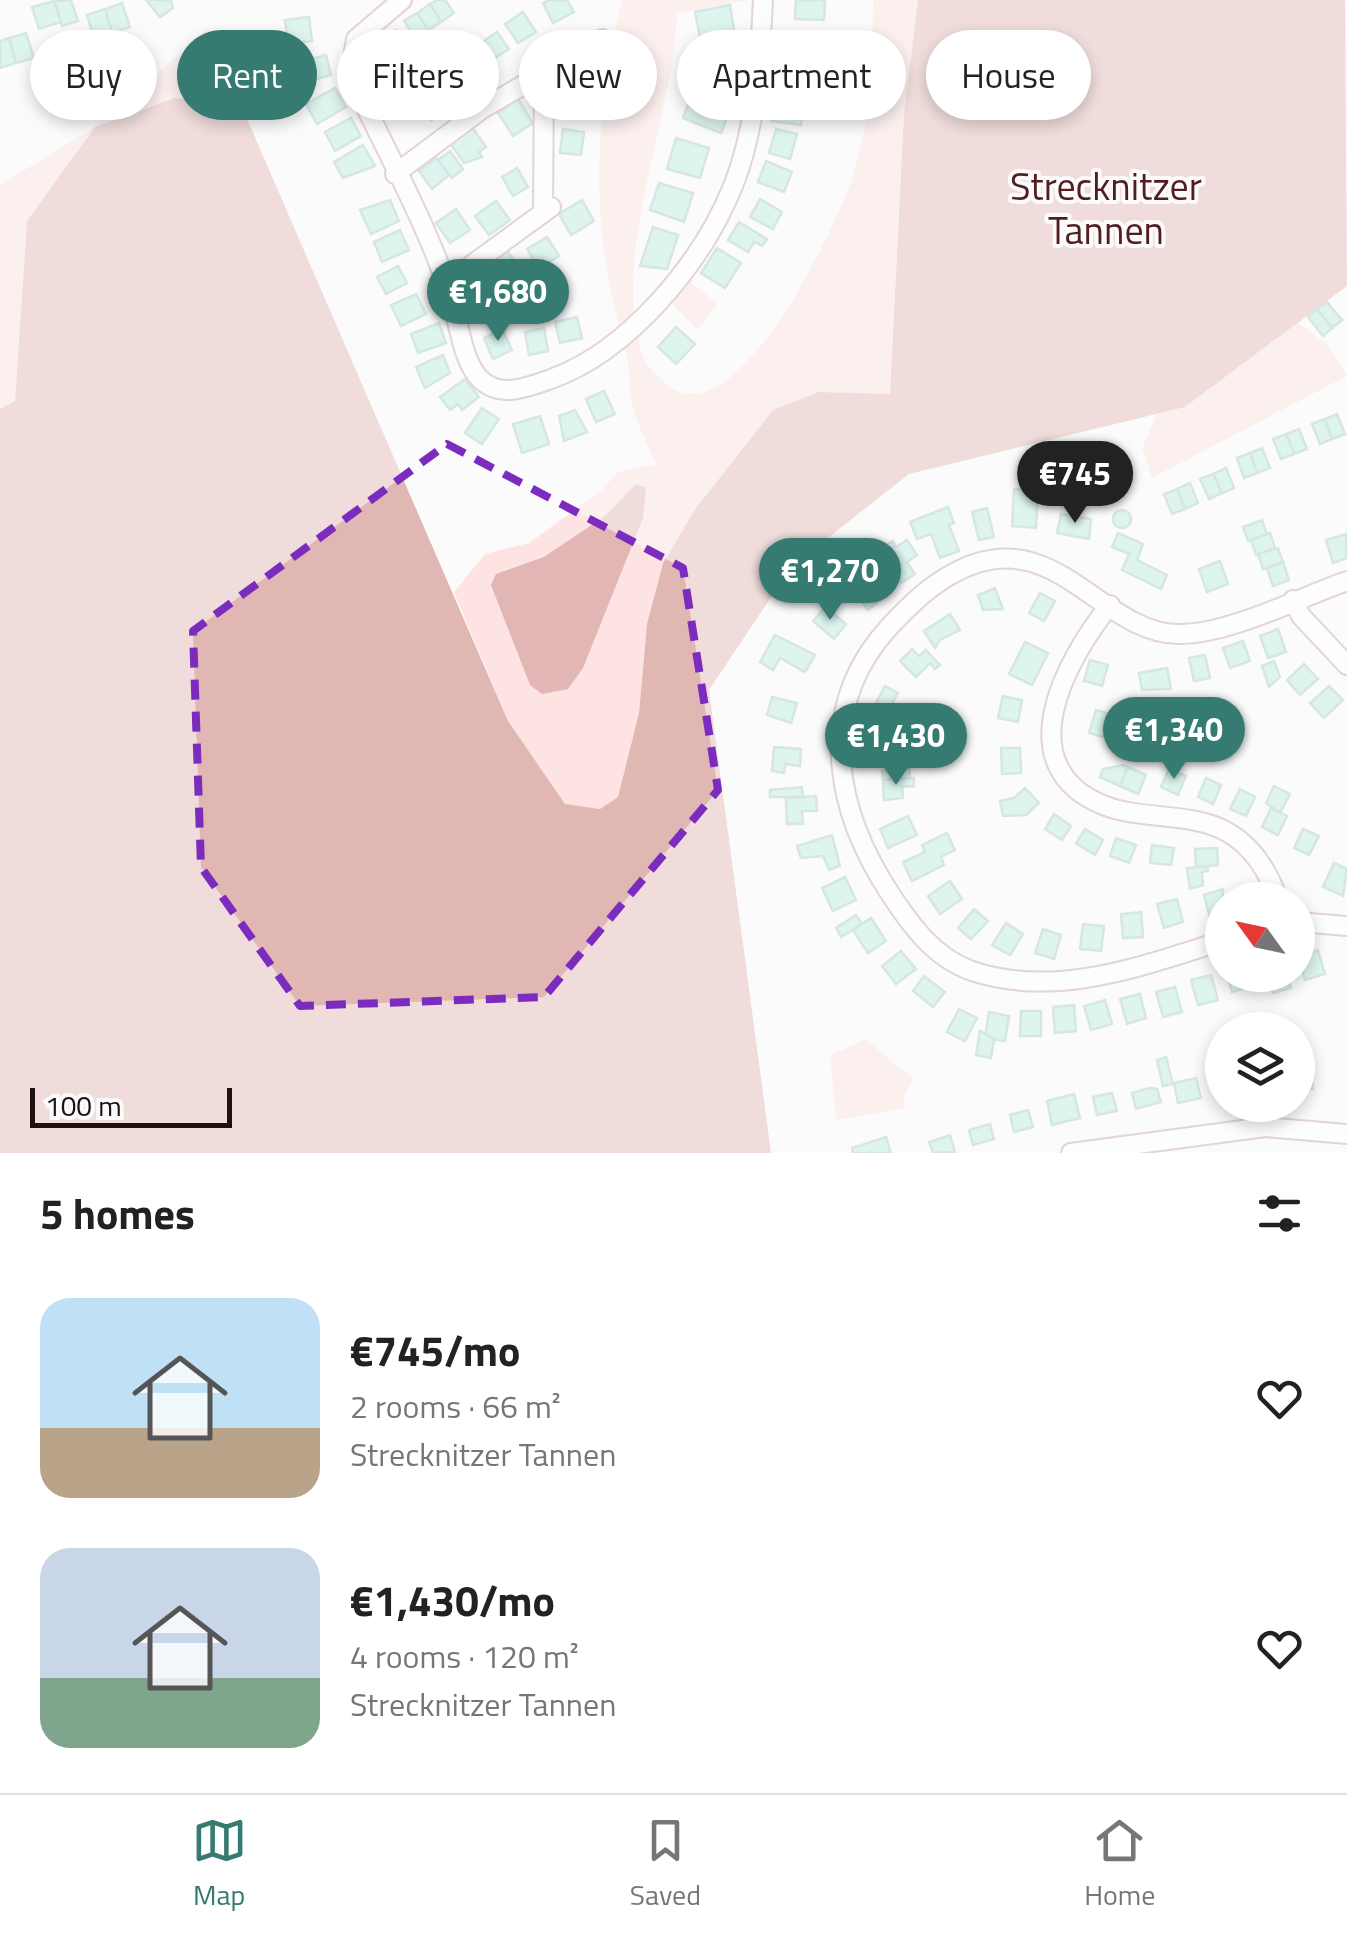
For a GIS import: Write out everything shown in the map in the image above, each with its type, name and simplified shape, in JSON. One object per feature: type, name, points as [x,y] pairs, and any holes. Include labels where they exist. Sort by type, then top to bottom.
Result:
[{"type":"street","points":[[402,0],[370,23],[350,52],[350,74],[446,283],[478,378],[493,388],[519,390],[592,361],[632,330],[687,263],[733,187],[760,54],[763,0]]},
{"type":"street","points":[[395,174],[519,86]]},
{"type":"street","points":[[446,283],[548,209],[545,120]]},
{"type":"street","points":[[1205,946],[1123,971],[1074,980],[1014,980],[968,969],[930,946],[909,923],[870,862],[851,818],[839,764],[843,707],[875,643],[932,586],[984,561],[1010,560],[1056,571],[1152,629],[1180,635],[1209,630],[1347,581]]},
{"type":"street","points":[[1293,600],[1301,616],[1347,665]]},
{"type":"street","points":[[1110,605],[1064,674],[1052,712],[1052,750],[1062,773],[1082,793],[1104,806],[1208,824],[1228,832],[1257,859],[1269,882]]},
{"type":"street","points":[[1315,923],[1347,926]]},
{"type":"street","points":[[1071,1153],[1266,1127],[1347,1134]]},
{"type":"street","points":[[1212,1153],[1214,1132]]},
{"type":"highlighted area","points":[[447,444],[683,568],[718,790],[544,997],[300,1006],[201,867],[193,631]]},
{"type":"shaded area","points":[[622,0],[747,0],[677,14],[634,264],[639,343],[656,375],[674,389],[700,393],[727,380],[754,354],[780,320],[824,243],[849,187],[866,120],[904,120],[890,395],[818,392],[773,410],[696,508],[663,563],[647,624],[639,713],[618,797],[600,809],[565,805],[508,721],[454,592],[485,554],[529,543],[601,491],[618,472],[656,464],[631,400],[628,360],[605,259],[599,174],[602,120],[657,120],[657,30],[615,30]]},
{"type":"shaded area","points":[[873,0],[918,0],[906,97],[906,30],[872,30]]},
{"type":"shaded area","points":[[177,56],[177,98],[157,113],[157,73]]},
{"type":"shaded area","points":[[103,120],[149,120],[27,221],[15,402],[0,409],[0,185]]},
{"type":"shaded area","points":[[690,282],[718,304],[697,330],[672,303]]},
{"type":"shaded area","points":[[1298,323],[1328,345],[1347,376],[1152,478],[1142,448],[1157,414],[1185,407]]},
{"type":"shaded area","points":[[636,484],[646,488],[643,518],[583,668],[568,689],[542,694],[530,685],[491,585],[496,574],[544,557],[605,516]]},
{"type":"shaded area","points":[[866,1039],[913,1079],[903,1099],[905,1108],[836,1120],[830,1055]]},
{"type":"green space","name":"Strecknitzer Tannen","points":[[918,0],[1345,0],[1347,286],[1185,407],[909,474],[792,566],[709,690],[771,1153],[0,1153],[0,409],[15,401],[27,221],[95,127],[114,120],[157,120],[157,105],[175,98],[177,120],[248,120],[508,721],[565,804],[600,809],[618,797],[639,713],[647,624],[663,563],[696,508],[773,410],[818,392],[890,394],[906,97]]},
{"type":"building","points":[[71,0],[78,21],[62,26],[54,1]]},
{"type":"building","points":[[146,0],[171,0],[173,8],[160,17]]},
{"type":"building","points":[[445,0],[454,13],[441,22],[430,4]]},
{"type":"building","points":[[567,0],[574,12],[553,23],[543,3]]},
{"type":"building","points":[[796,0],[825,0],[824,20],[795,19]]},
{"type":"building","points":[[54,1],[61,22],[39,29],[32,7]]},
{"type":"building","points":[[122,3],[130,27],[111,30],[105,9]]},
{"type":"building","points":[[430,4],[441,22],[428,30],[417,13]]},
{"type":"building","points":[[730,5],[734,30],[699,30],[695,12]]},
{"type":"building","points":[[105,9],[111,30],[92,30],[87,15]]},
{"type":"building","points":[[523,12],[535,30],[519,30],[518,43],[505,24]]},
{"type":"building","points":[[417,13],[428,30],[410,30],[404,21]]},
{"type":"building","points":[[309,17],[311,30],[286,30],[285,20]]},
{"type":"building","points":[[26,33],[30,59],[16,63],[9,38]]},
{"type":"building","points":[[499,35],[509,49],[499,55]]},
{"type":"building","points":[[9,38],[16,63],[0,68],[0,41]]},
{"type":"building","points":[[326,55],[331,75],[317,79],[317,57]]},
{"type":"building","points":[[335,88],[337,91],[337,112],[317,124],[315,120],[317,98]]},
{"type":"building","points":[[518,99],[519,120],[533,123],[513,136],[499,112]]},
{"type":"building","points":[[352,120],[361,136],[335,151],[325,132]]},
{"type":"building","points":[[688,120],[726,120],[721,133]]},
{"type":"building","points":[[771,120],[802,120],[801,125]]},
{"type":"building","points":[[472,127],[486,147],[479,152],[482,157],[464,163],[450,143]]},
{"type":"building","points":[[563,129],[584,132],[581,155],[560,153]]},
{"type":"building","points":[[776,129],[797,134],[790,159],[769,153]]},
{"type":"building","points":[[676,138],[709,148],[700,178],[667,169]]},
{"type":"building","points":[[363,145],[375,166],[343,178],[334,162]]},
{"type":"building","points":[[450,151],[463,169],[452,178],[438,160]]},
{"type":"building","points":[[436,158],[449,175],[432,189],[419,171]]},
{"type":"building","points":[[766,161],[792,172],[784,192],[758,182]]},
{"type":"building","points":[[517,168],[528,187],[513,196],[502,177]]},
{"type":"building","points":[[659,183],[693,193],[684,222],[650,210]]},
{"type":"building","points":[[760,199],[782,212],[773,229],[750,217]]},
{"type":"building","points":[[390,200],[399,221],[371,234],[360,210]]},
{"type":"building","points":[[582,200],[594,221],[571,235],[559,214]]},
{"type":"building","points":[[496,201],[510,220],[489,235],[475,216]]},
{"type":"building","points":[[456,209],[470,230],[450,243],[436,223]]},
{"type":"building","points":[[739,222],[767,239],[762,246],[754,242],[748,252],[728,240]]},
{"type":"building","points":[[653,227],[678,235],[667,269],[640,266]]},
{"type":"building","points":[[400,230],[409,250],[382,262],[374,242]]},
{"type":"building","points":[[547,237],[559,256],[539,268],[527,249]]},
{"type":"building","points":[[505,248],[517,264],[503,274],[491,259]]},
{"type":"building","points":[[717,248],[741,263],[725,288],[701,273]]},
{"type":"building","points":[[398,266],[407,283],[386,294],[377,277]]},
{"type":"building","points":[[477,270],[489,286],[473,298],[461,283]]},
{"type":"building","points":[[416,294],[426,314],[401,326],[391,305]]},
{"type":"building","points":[[1327,302],[1342,320],[1332,328],[1317,309]]},
{"type":"building","points":[[1317,309],[1332,328],[1323,336],[1308,317]]},
{"type":"building","points":[[577,317],[582,338],[560,343],[555,322]]},
{"type":"building","points":[[439,323],[446,343],[418,353],[411,334]]},
{"type":"building","points":[[676,327],[695,344],[676,364],[658,347]]},
{"type":"building","points":[[544,328],[548,351],[529,355],[525,332]]},
{"type":"building","points":[[502,329],[512,350],[493,359],[484,338]]},
{"type":"building","points":[[443,355],[450,373],[425,388],[416,367]]},
{"type":"building","points":[[465,379],[479,397],[462,410],[458,404],[450,410],[440,397]]},
{"type":"building","points":[[604,391],[615,414],[596,422],[586,399]]},
{"type":"building","points":[[482,408],[499,419],[482,444],[465,433]]},
{"type":"building","points":[[575,410],[587,432],[564,441],[559,416]]},
{"type":"building","points":[[1337,414],[1345,434],[1332,439],[1325,419]]},
{"type":"building","points":[[540,416],[549,444],[522,453],[513,424]]},
{"type":"building","points":[[1325,419],[1332,439],[1320,444],[1312,424]]},
{"type":"building","points":[[1299,429],[1307,449],[1294,454],[1286,434]]},
{"type":"building","points":[[1286,434],[1294,454],[1281,459],[1273,439]]},
{"type":"building","points":[[1262,448],[1270,468],[1257,473],[1250,453]]},
{"type":"building","points":[[1250,453],[1257,473],[1244,478],[1237,458]]},
{"type":"building","points":[[1226,468],[1234,488],[1222,493],[1213,474]]},
{"type":"building","points":[[1213,474],[1222,493],[1209,499],[1200,479]]},
{"type":"building","points":[[1190,483],[1198,503],[1185,509],[1177,489]]},
{"type":"building","points":[[1014,489],[1038,490],[1036,528],[1012,526]]},
{"type":"building","points":[[1177,489],[1185,509],[1172,514],[1164,494]]},
{"type":"building","points":[[948,507],[954,523],[949,525],[959,551],[940,558],[931,534],[917,539],[910,522]]},
{"type":"building","points":[[987,508],[994,537],[979,540],[972,512]]},
{"type":"building","points":[[1122,510],[1129,512],[1129,526],[1122,528],[1115,526],[1113,519],[1115,512]]},
{"type":"building","points":[[1061,514],[1091,519],[1089,539],[1057,533]]},
{"type":"building","points":[[1262,520],[1267,535],[1248,541],[1243,527]]},
{"type":"building","points":[[1118,533],[1143,544],[1137,560],[1167,575],[1161,589],[1122,570],[1129,554],[1112,547]]},
{"type":"building","points":[[1270,533],[1275,548],[1256,555],[1251,540]]},
{"type":"building","points":[[1346,534],[1347,558],[1333,563],[1326,540]]},
{"type":"building","points":[[907,540],[917,555],[907,562],[915,574],[901,583],[893,571],[887,574],[877,559],[883,555],[879,549],[893,541],[896,547]]},
{"type":"building","points":[[1278,548],[1283,562],[1263,569],[1258,554]]},
{"type":"building","points":[[1220,561],[1228,584],[1207,592],[1199,569]]},
{"type":"building","points":[[1283,562],[1289,580],[1273,586],[1267,568]]},
{"type":"building","points":[[863,570],[881,599],[868,610],[857,596],[850,601],[840,589]]},
{"type":"building","points":[[995,588],[1003,609],[983,610],[978,595]]},
{"type":"building","points":[[1040,593],[1055,601],[1044,621],[1029,613]]},
{"type":"building","points":[[825,607],[846,624],[834,639],[813,621]]},
{"type":"building","points":[[950,614],[960,630],[940,640],[935,648],[924,631]]},
{"type":"building","points":[[1278,629],[1286,652],[1268,658],[1260,636]]},
{"type":"building","points":[[775,635],[815,655],[805,672],[780,658],[773,670],[760,662]]},
{"type":"building","points":[[1243,641],[1250,661],[1230,668],[1223,648]]},
{"type":"building","points":[[1025,642],[1048,653],[1032,685],[1009,674]]},
{"type":"building","points":[[912,649],[919,656],[926,650],[940,665],[935,669],[930,663],[916,677],[900,661]]},
{"type":"building","points":[[1205,655],[1210,678],[1194,681],[1189,658]]},
{"type":"building","points":[[1090,660],[1108,665],[1102,686],[1084,681]]},
{"type":"building","points":[[1274,661],[1280,677],[1269,687],[1262,666]]},
{"type":"building","points":[[1304,664],[1318,679],[1300,695],[1287,680]]},
{"type":"building","points":[[1167,668],[1171,689],[1142,690],[1139,673]]},
{"type":"building","points":[[885,686],[898,693],[889,709],[876,703]]},
{"type":"building","points":[[1329,686],[1343,700],[1324,718],[1310,703]]},
{"type":"building","points":[[1003,696],[1022,700],[1018,722],[998,718]]},
{"type":"building","points":[[772,697],[797,703],[791,723],[767,715]]},
{"type":"building","points":[[1096,710],[1110,714],[1103,737],[1089,733]]},
{"type":"building","points":[[873,732],[894,735],[888,754],[870,751]]},
{"type":"building","points":[[774,747],[801,749],[800,766],[785,764],[784,773],[772,771]]},
{"type":"building","points":[[1001,748],[1020,748],[1021,773],[1002,774]]},
{"type":"building","points":[[1128,767],[1120,786],[1100,777],[1103,769]]},
{"type":"building","points":[[1128,767],[1146,775],[1138,794],[1120,786]]},
{"type":"building","points":[[909,768],[910,778],[883,780],[882,771]]},
{"type":"building","points":[[1169,769],[1186,776],[1178,795],[1161,787]]},
{"type":"building","points":[[914,778],[914,786],[902,787],[903,798],[884,800],[883,780]]},
{"type":"building","points":[[1206,778],[1221,785],[1213,804],[1198,797]]},
{"type":"building","points":[[1274,786],[1290,794],[1280,813],[1266,803]]},
{"type":"building","points":[[802,787],[803,797],[770,797],[770,790]]},
{"type":"building","points":[[1025,788],[1039,803],[1026,815],[1003,816],[1000,801],[1014,798]]},
{"type":"building","points":[[1240,789],[1255,797],[1246,816],[1230,809]]},
{"type":"building","points":[[816,796],[817,811],[802,811],[803,824],[787,824],[786,798]]},
{"type":"building","points":[[1271,808],[1287,816],[1278,835],[1262,827]]},
{"type":"building","points":[[1054,814],[1071,826],[1062,840],[1045,829]]},
{"type":"building","points":[[908,816],[917,835],[888,848],[880,829]]},
{"type":"building","points":[[1085,829],[1103,840],[1095,855],[1076,843]]},
{"type":"building","points":[[1303,829],[1319,836],[1309,855],[1294,848]]},
{"type":"building","points":[[947,833],[955,850],[941,857],[944,865],[912,881],[903,862],[925,852],[922,845]]},
{"type":"building","points":[[832,835],[840,866],[829,870],[823,856],[801,858],[797,846]]},
{"type":"building","points":[[1116,838],[1136,845],[1129,863],[1110,856]]},
{"type":"building","points":[[1152,845],[1174,848],[1171,865],[1150,863]]},
{"type":"building","points":[[1217,848],[1218,865],[1196,867],[1195,849]]},
{"type":"building","points":[[1334,863],[1347,869],[1343,896],[1323,887]]},
{"type":"building","points":[[1208,866],[1208,871],[1202,872],[1203,885],[1190,889],[1187,868]]},
{"type":"building","points":[[845,877],[856,900],[833,911],[822,888]]},
{"type":"building","points":[[950,881],[962,899],[940,914],[928,896]]},
{"type":"building","points":[[1177,899],[1183,922],[1164,928],[1157,904]]},
{"type":"building","points":[[974,909],[988,921],[971,939],[958,928]]},
{"type":"building","points":[[1141,912],[1143,937],[1123,938],[1121,914]]},
{"type":"building","points":[[856,915],[862,924],[841,937],[836,928]]},
{"type":"building","points":[[871,918],[886,941],[868,953],[853,930]]},
{"type":"building","points":[[1006,923],[1023,934],[1010,955],[992,945]]},
{"type":"building","points":[[1083,924],[1104,926],[1101,951],[1080,949]]},
{"type":"building","points":[[1043,929],[1061,935],[1054,959],[1035,953]]},
{"type":"building","points":[[1318,950],[1325,974],[1315,977]]},
{"type":"building","points":[[901,951],[916,969],[896,984],[882,966]]},
{"type":"building","points":[[924,976],[945,992],[933,1007],[913,991]]},
{"type":"building","points":[[1205,976],[1205,992],[1216,992],[1218,1000],[1198,1005],[1191,980]]},
{"type":"building","points":[[1175,987],[1182,1012],[1163,1017],[1156,992]]},
{"type":"building","points":[[1140,994],[1146,1018],[1127,1024],[1120,999]]},
{"type":"building","points":[[1105,1000],[1112,1024],[1091,1030],[1084,1006]]},
{"type":"building","points":[[1074,1005],[1076,1031],[1055,1033],[1053,1007]]},
{"type":"building","points":[[959,1009],[977,1018],[965,1041],[947,1032]]},
{"type":"building","points":[[1021,1011],[1041,1011],[1041,1036],[1020,1036]]},
{"type":"building","points":[[989,1012],[1009,1016],[1005,1041],[985,1038]]},
{"type":"building","points":[[980,1031],[994,1039],[991,1058],[976,1055]]},
{"type":"building","points":[[1166,1057],[1173,1084],[1163,1086],[1157,1060]]},
{"type":"building","points":[[1196,1078],[1201,1098],[1178,1103],[1174,1083]]},
{"type":"building","points":[[1157,1089],[1161,1102],[1136,1109],[1132,1093]]},
{"type":"building","points":[[1112,1093],[1117,1111],[1097,1115],[1093,1097]]},
{"type":"building","points":[[1074,1094],[1080,1118],[1052,1125],[1047,1101]]},
{"type":"building","points":[[1028,1110],[1033,1127],[1014,1132],[1010,1115]]},
{"type":"building","points":[[990,1124],[994,1139],[973,1145],[969,1130]]},
{"type":"building","points":[[950,1135],[955,1152],[933,1153],[929,1142]]},
{"type":"building","points":[[886,1137],[891,1153],[853,1153],[852,1148]]}]
